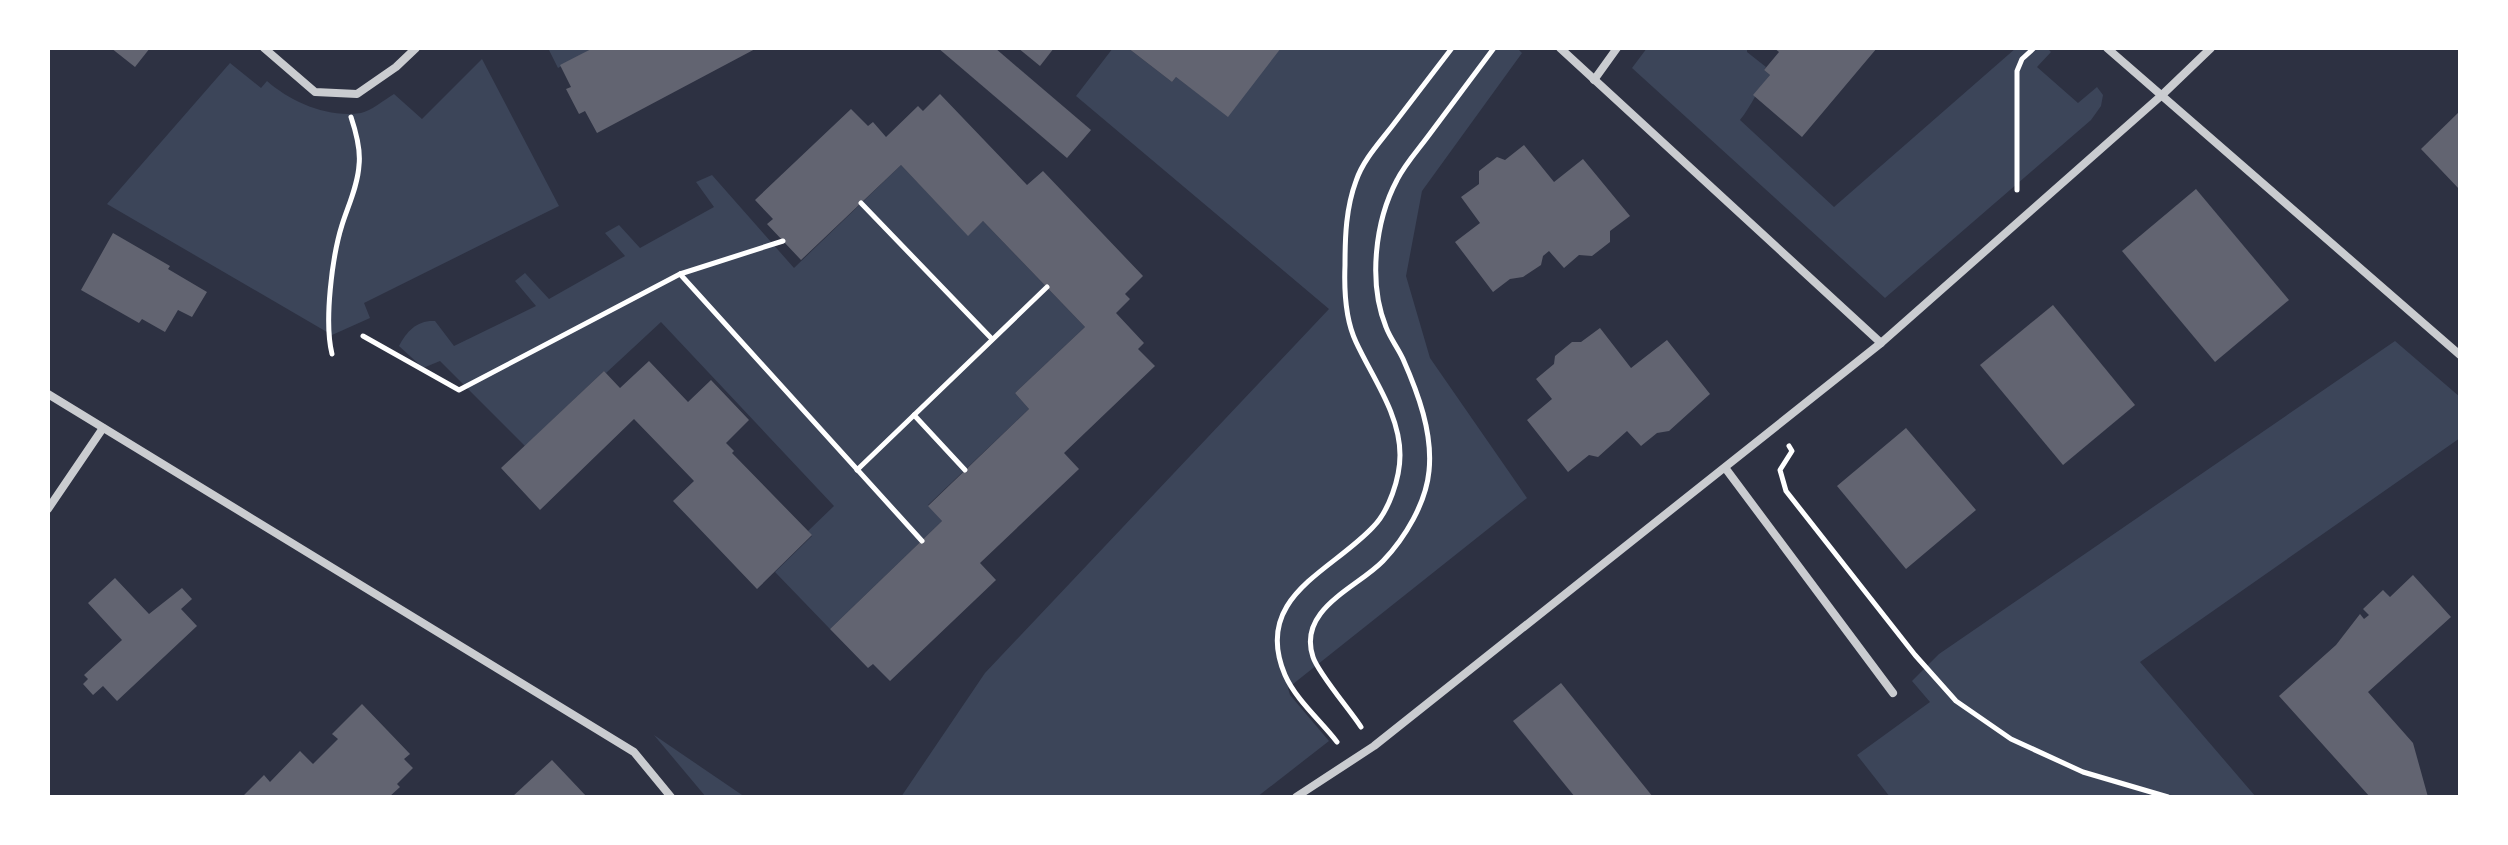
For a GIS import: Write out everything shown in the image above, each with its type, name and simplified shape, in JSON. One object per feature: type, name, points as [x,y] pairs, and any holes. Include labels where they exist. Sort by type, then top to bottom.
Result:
[{"type":"street","points":[[264,48],[315,92],[357,94],[396,67],[416,48]]},
{"type":"street","points":[[1560,48],[1881,343]]},
{"type":"street","points":[[1594,80],[1617,48]]},
{"type":"street","points":[[2107,48],[2460,355]]},
{"type":"street","points":[[1296,797],[1374,746],[1881,343],[2211,48]]},
{"type":"street","points":[[48,394],[634,752],[671,797]]},
{"type":"street","points":[[48,509],[103,428]]},
{"type":"street","points":[[1726,469],[1893,693]]},
{"type":"path","points":[[1349,763],[1284,673],[1279,650],[1280,623],[1289,603],[1302,586],[1376,525],[1391,497],[1400,455],[1397,435],[1385,400],[1354,339],[1344,295],[1345,225],[1357,178],[1369,156],[1452,48]]},
{"type":"path","points":[[1374,746],[1313,657],[1312,631],[1319,614],[1333,599],[1382,562],[1405,534],[1422,499],[1429,471],[1424,419],[1402,357],[1385,326],[1378,291],[1376,268],[1382,216],[1399,176],[1494,48]]},
{"type":"path","points":[[2017,190],[2017,71],[2022,59],[2034,48]]},
{"type":"path","points":[[332,354],[329,341],[332,271],[359,165],[357,134],[343,93]]},
{"type":"path","points":[[861,203],[992,339]]},
{"type":"path","points":[[363,336],[459,390],[680,274],[783,241]]},
{"type":"path","points":[[680,274],[922,541]]},
{"type":"path","points":[[857,470],[1047,287]]},
{"type":"path","points":[[914,415],[965,470]]},
{"type":"path","points":[[1778,426],[1792,451],[1780,470],[1786,491],[1915,655],[1956,701],[2011,739],[2068,765],[2168,797]]},
{"type":"shaded area","points":[[548,48],[593,48],[558,68]]},
{"type":"shaded area","points":[[1113,48],[1128,48],[1172,82],[1176,77],[1228,116],[1278,48],[1517,48],[1522,53],[1422,191],[1406,276],[1430,358],[1527,498],[1288,688],[1290,695],[1329,741],[1257,797],[901,797],[985,673],[1329,309],[1076,96]]},
{"type":"shaded area","points":[[1647,48],[1747,48],[1747,52],[1766,67],[1764,70],[1770,75],[1740,120],[1834,207],[2016,48],[2047,48],[2051,52],[2037,67],[2078,103],[2097,87],[2103,95],[2101,106],[2091,120],[1885,298],[1632,68]]},
{"type":"shaded area","points":[[482,59],[559,206],[364,303],[370,318],[332,335],[107,204],[230,63],[261,88],[267,81],[298,102],[323,111],[361,113],[394,94],[422,119]]},
{"type":"shaded area","points":[[901,165],[968,235],[983,221],[1085,327],[1015,393],[1029,409],[928,505],[942,521],[830,629],[775,572],[812,536],[808,531],[834,506],[661,322],[525,446],[440,361],[423,368],[399,346],[409,331],[423,322],[435,321],[454,346],[536,306],[515,281],[525,273],[549,299],[625,256],[605,233],[619,225],[640,248],[714,207],[696,182],[712,175],[794,268]]},
{"type":"shaded area","points":[[2395,341],[2460,397],[2460,438],[2140,662],[2256,797],[1890,797],[1857,755],[1930,702],[1912,681],[1939,654]]},
{"type":"shaded area","points":[[654,735],[745,797],[706,797]]},
{"type":"building","points":[[111,48],[150,48],[135,67]]},
{"type":"building","points":[[593,48],[757,48],[597,133],[585,111],[579,114],[566,89],[571,87],[560,65]]},
{"type":"building","points":[[938,48],[995,48],[1091,130],[1067,158]]},
{"type":"building","points":[[1018,48],[1054,48],[1040,66]]},
{"type":"building","points":[[1128,48],[1281,48],[1228,117],[1176,77],[1172,82]]},
{"type":"building","points":[[1774,48],[1877,48],[1802,137],[1753,95],[1770,75],[1764,70],[1779,52]]},
{"type":"building","points":[[940,94],[1027,185],[1043,171],[1143,276],[1125,294],[1130,299],[1116,313],[1144,343],[1138,349],[1155,366],[1064,453],[1079,469],[980,563],[996,580],[890,681],[873,664],[868,668],[830,629],[942,521],[928,506],[1029,409],[1015,393],[1085,327],[983,221],[968,236],[901,165],[801,260],[767,224],[773,219],[755,200],[851,109],[868,126],[873,122],[886,137],[918,106],[923,111]]},
{"type":"building","points":[[2460,111],[2460,190],[2421,149]]},
{"type":"building","points":[[1524,145],[1554,182],[1583,159],[1630,216],[1610,231],[1610,242],[1592,256],[1579,255],[1564,268],[1549,251],[1543,256],[1541,265],[1523,277],[1510,279],[1493,292],[1455,242],[1480,223],[1461,197],[1479,184],[1479,171],[1497,157],[1505,160]]},
{"type":"building","points":[[2196,189],[2289,300],[2215,362],[2122,251]]},
{"type":"building","points":[[113,233],[207,292],[192,317],[178,310],[165,332],[142,319],[139,323],[81,290]]},
{"type":"building","points":[[2053,305],[2135,405],[2063,465],[1980,365]]},
{"type":"building","points":[[1600,328],[1631,368],[1667,340],[1710,394],[1669,431],[1657,433],[1641,446],[1627,431],[1598,457],[1589,455],[1568,472],[1527,420],[1552,399],[1536,379],[1554,364],[1555,356],[1572,342],[1581,342]]},
{"type":"building","points":[[649,361],[688,402],[711,380],[749,420],[726,443],[734,451],[732,453],[812,535],[757,589],[673,501],[694,481],[634,419],[540,510],[501,468],[604,371],[620,388]]},
{"type":"building","points":[[1906,428],[1976,510],[1906,569],[1837,486]]},
{"type":"building","points":[[2413,575],[2451,617],[2368,692],[2413,743],[2428,797],[2370,797],[2279,696],[2336,645],[2360,614],[2364,619],[2369,615],[2363,609],[2383,590],[2390,597]]},
{"type":"building","points":[[115,578],[149,614],[182,588],[192,599],[181,609],[197,626],[117,701],[103,686],[93,695],[83,684],[88,679],[84,675],[122,640],[88,603]]},
{"type":"building","points":[[1561,683],[1653,797],[1575,797],[1513,721]]},
{"type":"building","points":[[362,704],[410,754],[404,759],[413,768],[389,797],[242,797],[264,775],[270,782],[300,751],[313,764],[338,739],[332,734]]},
{"type":"building","points":[[552,760],[587,797],[512,797]]}]
